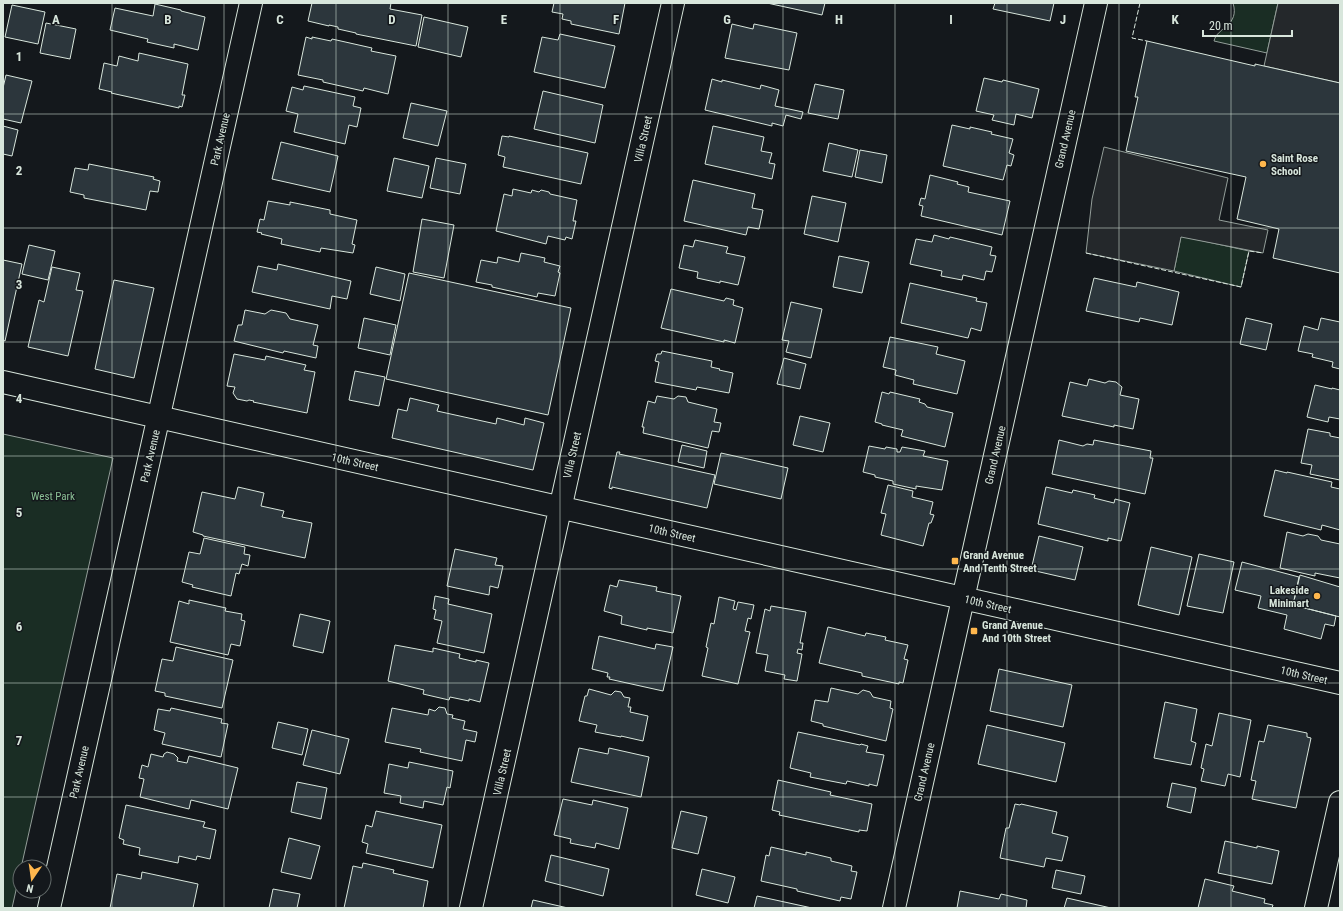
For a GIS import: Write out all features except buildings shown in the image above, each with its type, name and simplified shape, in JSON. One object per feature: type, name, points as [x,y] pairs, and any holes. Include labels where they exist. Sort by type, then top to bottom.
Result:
[{"type":"street","name":"Park Avenue","points":[[49,908],[251,3]]},
{"type":"street","name":"Villa Street","points":[[471,908],[673,3]]},
{"type":"street","name":"Grand Avenue","points":[[894,908],[1096,3]]},
{"type":"street","name":"10th Street","points":[[3,382],[1340,683]]},
{"type":"street","points":[[1316,908],[1340,802]]},
{"type":"green space","points":[[1233,3],[1278,3],[1267,53],[1214,41],[1219,32],[1231,21],[1233,17]]},
{"type":"green space","points":[[1181,236],[1249,251],[1241,287],[1174,271]]},
{"type":"green space","name":"West Park","points":[[3,434],[113,458],[23,859],[12,859],[12,899],[14,899],[12,908],[3,908]]},
{"type":"shaded area","points":[[1278,3],[1340,3],[1340,83],[1264,66]]},
{"type":"shaded area","points":[[1104,147],[1228,178],[1219,220],[1268,230],[1263,253],[1181,237],[1174,271],[1086,253],[1092,199]]},
{"type":"fence","points":[[1140,3],[1132,38],[1147,41]]},
{"type":"fence","points":[[1086,253],[1241,287],[1249,251],[1263,253]]},
{"type":"place","name":"Saint Rose School","points":[[1263,164]]},
{"type":"place","name":"Grand Avenue And Tenth Street","points":[[955,561]]},
{"type":"place","name":"Lakeside Minimart","points":[[1317,596]]},
{"type":"place","name":"Grand Avenue And 10th Street","points":[[974,631]]}]
